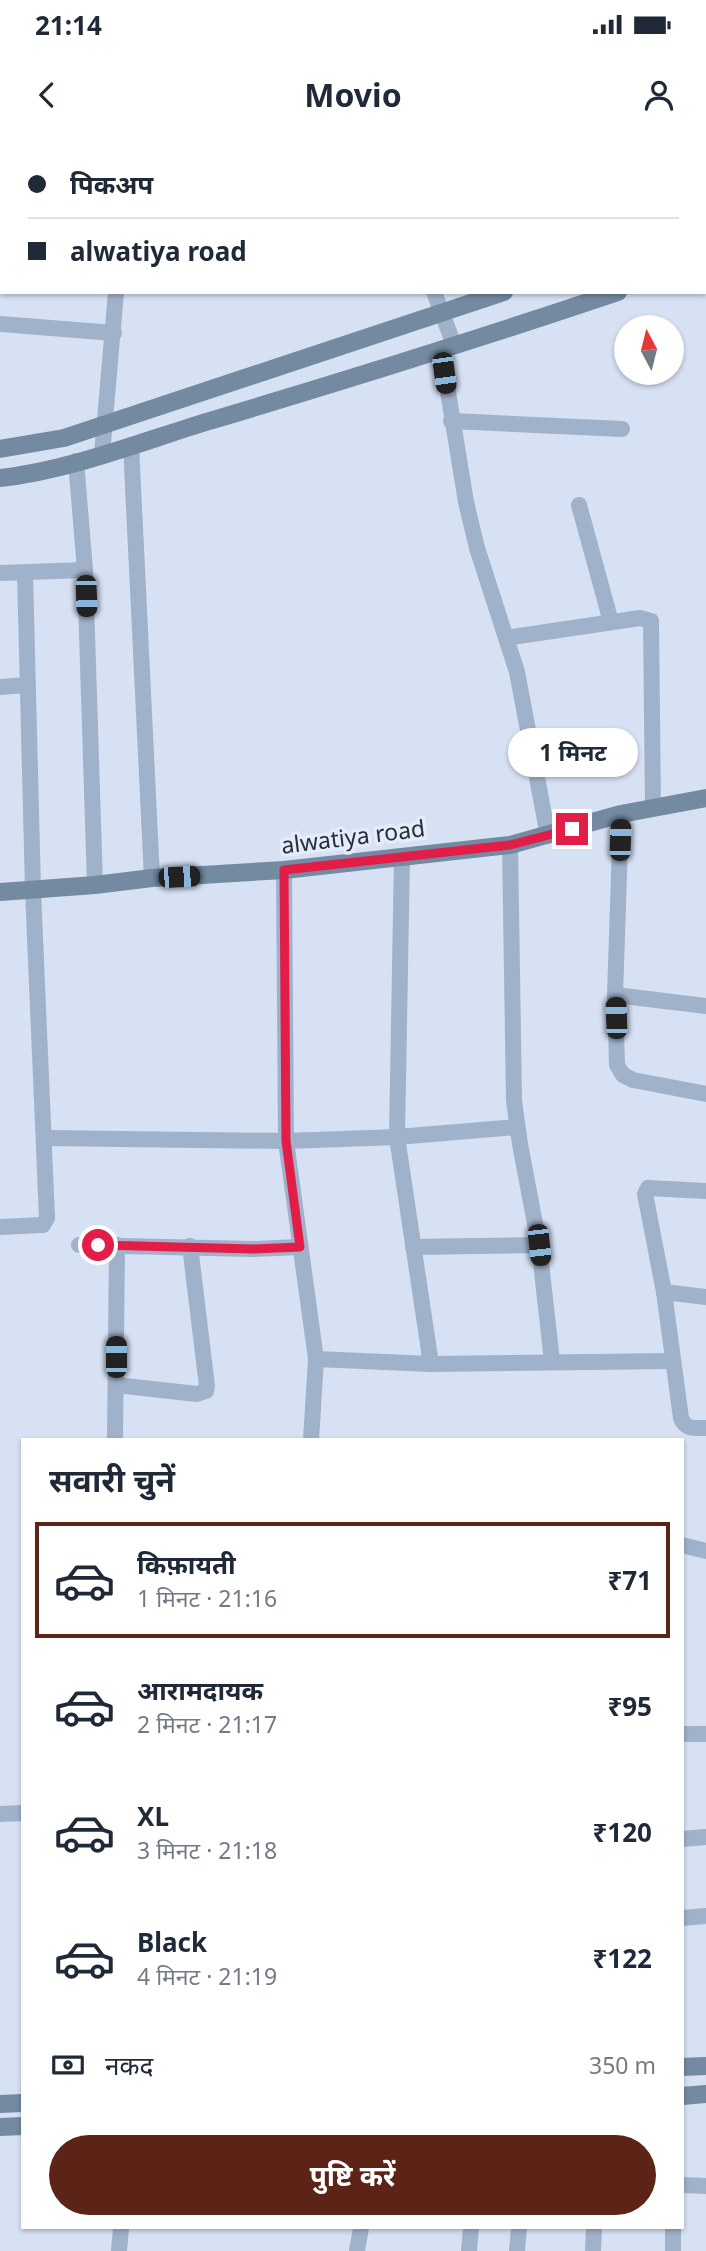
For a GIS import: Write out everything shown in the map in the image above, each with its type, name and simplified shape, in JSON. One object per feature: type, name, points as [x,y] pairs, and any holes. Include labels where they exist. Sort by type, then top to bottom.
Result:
[{"type":"main road","points":[[0,449],[64,438],[498,294]]},
{"type":"main road","points":[[0,478],[23,475],[102,454],[612,294]]},
{"type":"main road","name":"alwatiya road","points":[[0,892],[152,878],[284,870],[510,845],[621,814],[706,798]]},
{"type":"main road","points":[[684,2067],[706,2066]]},
{"type":"main road","points":[[684,2096],[706,2094]]},
{"type":"main road","points":[[0,2104],[21,2103]]},
{"type":"main road","points":[[0,2127],[21,2126]]},
{"type":"street","points":[[102,454],[116,294]]},
{"type":"street","points":[[435,294],[447,347],[451,421],[466,502],[477,548],[517,672],[548,836]]},
{"type":"street","points":[[0,324],[114,333]]},
{"type":"street","points":[[451,421],[622,429]]},
{"type":"street","points":[[131,445],[152,878]]},
{"type":"street","points":[[76,461],[85,570],[95,885]]},
{"type":"street","points":[[579,505],[611,622]]},
{"type":"street","points":[[0,573],[85,570]]},
{"type":"street","points":[[0,1227],[46,1222],[33,890],[25,573]]},
{"type":"street","points":[[506,638],[640,618],[651,621],[653,808]]},
{"type":"street","points":[[0,687],[27,685]]},
{"type":"street","points":[[621,814],[615,995],[617,1065],[623,1075],[633,1080],[706,1094]]},
{"type":"street","points":[[510,845],[514,1101],[539,1245],[552,1361]]},
{"type":"street","points":[[401,856],[397,1137],[431,1364]]},
{"type":"street","points":[[284,870],[286,1141],[316,1359],[311,1438]]},
{"type":"street","points":[[615,995],[706,1006]]},
{"type":"street","points":[[44,1138],[286,1141],[397,1137],[517,1127]]},
{"type":"street","points":[[706,1191],[658,1187],[648,1188],[645,1194],[664,1292],[683,1424],[688,1428],[706,1428]]},
{"type":"street","points":[[79,1245],[253,1249],[300,1247]]},
{"type":"street","points":[[116,1438],[117,1245]]},
{"type":"street","points":[[413,1247],[539,1245]]},
{"type":"street","points":[[116,1385],[197,1394],[206,1391],[190,1246]]},
{"type":"street","points":[[664,1292],[706,1297]]},
{"type":"street","points":[[316,1359],[431,1364],[672,1361]]},
{"type":"street","points":[[684,1546],[706,1551]]},
{"type":"street","points":[[684,1734],[706,1734]]},
{"type":"street","points":[[0,1814],[21,1814]]},
{"type":"street","points":[[684,1839],[706,1837]]},
{"type":"street","points":[[684,1918],[706,1916]]},
{"type":"street","points":[[684,2185],[706,2186]]},
{"type":"street","points":[[120,2251],[121,2229]]},
{"type":"street","points":[[357,2251],[361,2229]]},
{"type":"street","points":[[469,2251],[471,2229]]},
{"type":"street","points":[[517,2251],[519,2229]]},
{"type":"street","points":[[593,2251],[594,2229]]},
{"type":"street","points":[[673,2229],[673,2251]]},
{"type":"route","points":[[98,1245],[253,1249],[300,1247],[286,1141],[284,870],[510,845],[572,829]]}]
